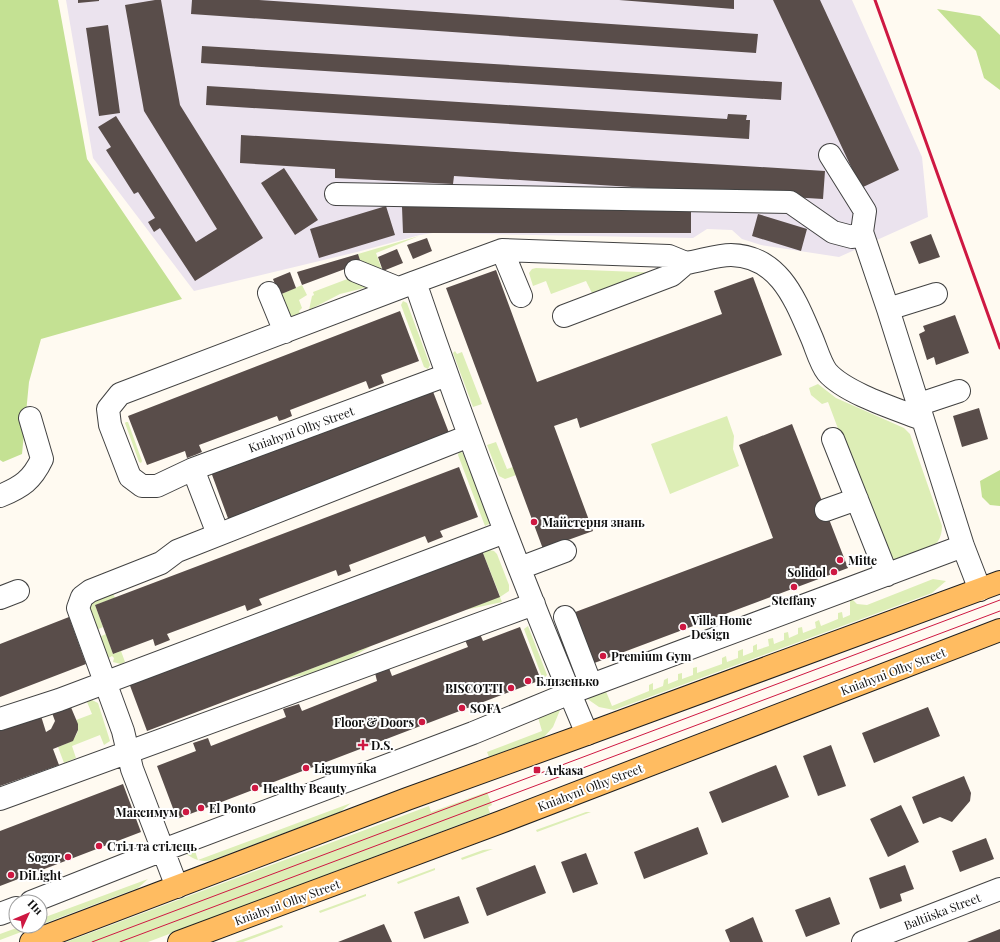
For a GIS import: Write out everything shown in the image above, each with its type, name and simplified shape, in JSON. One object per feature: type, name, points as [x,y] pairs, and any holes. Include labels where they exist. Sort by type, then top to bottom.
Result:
[{"type":"main road","points":[[31,942],[407,799],[1000,582]]},
{"type":"main road","name":"Kniahyni Olhy Street","points":[[182,942],[508,819],[1000,630]]},
{"type":"street","points":[[830,155],[865,211],[862,232],[963,546],[980,590]]},
{"type":"street","points":[[336,194],[790,202],[833,232],[852,237],[862,232]]},
{"type":"street","points":[[502,250],[521,296]]},
{"type":"street","points":[[269,293],[285,332],[502,250],[669,256],[686,263]]},
{"type":"street","points":[[564,316],[672,275],[686,263],[731,255],[754,260],[774,272],[790,290],[827,372],[841,384],[857,392],[920,412],[959,391]]},
{"type":"street","points":[[356,271],[407,285]]},
{"type":"street","points":[[407,285],[446,375],[505,532],[588,734]]},
{"type":"street","points":[[888,309],[936,294]]},
{"type":"street","name":"Kniahyni Olhy Street","points":[[285,332],[120,394],[108,409],[110,425],[130,477],[142,486],[156,486],[193,469],[249,453],[446,375]]},
{"type":"street","points":[[0,496],[20,488],[36,472],[42,459],[30,418]]},
{"type":"street","points":[[177,887],[132,769],[124,731],[78,608],[82,597],[90,591],[161,563],[177,551],[469,436]]},
{"type":"street","points":[[833,439],[887,575]]},
{"type":"street","points":[[193,469],[218,534]]},
{"type":"street","points":[[826,510],[856,498]]},
{"type":"street","points":[[0,720],[60,704],[106,682],[227,641],[381,582],[505,532]]},
{"type":"street","points":[[48,895],[473,733],[570,693],[963,546]]},
{"type":"street","points":[[520,568],[565,551]]},
{"type":"street","points":[[0,799],[534,604]]},
{"type":"street","points":[[565,617],[591,685]]},
{"type":"street","name":"Baltiiska Street","points":[[863,942],[1000,889]]},
{"type":"shaded area","points":[[66,0],[852,0],[922,157],[928,217],[839,257],[761,245],[742,239],[732,230],[707,229],[693,238],[433,233],[194,291],[93,158]]},
{"type":"green space","points":[[0,0],[58,0],[87,159],[182,299],[41,339],[29,382],[22,454],[3,462],[0,460]]},
{"type":"green space","points":[[937,9],[980,16],[1000,35],[1000,90],[984,78],[976,51]]},
{"type":"green space","points":[[419,236],[376,253],[382,270],[361,263],[358,254]]},
{"type":"green space","points":[[532,269],[663,273],[593,295],[586,281],[551,294],[546,281],[533,286],[529,273]]},
{"type":"green space","points":[[350,278],[376,285],[340,294],[309,310],[312,296],[314,295],[313,292]]},
{"type":"green space","points":[[302,285],[307,295],[299,300],[302,308],[299,311],[300,313],[287,319],[277,296]]},
{"type":"green space","points":[[403,301],[407,303],[430,365],[428,369],[424,367],[401,305]]},
{"type":"green space","points":[[455,351],[457,354],[462,352],[482,404],[473,407],[453,353]]},
{"type":"green space","points":[[818,384],[836,398],[904,428],[910,434],[942,526],[941,534],[934,546],[900,560],[895,560],[883,548],[828,402],[822,404],[811,395],[809,388]]},
{"type":"green space","points":[[727,416],[734,436],[733,449],[739,466],[670,494],[651,444]]},
{"type":"green space","points":[[128,422],[142,461],[141,463],[139,462],[125,423]]},
{"type":"green space","points":[[496,442],[507,469],[513,467],[516,475],[505,479],[499,476],[487,445]]},
{"type":"green space","points":[[459,451],[463,453],[489,519],[489,524],[485,526],[458,455]]},
{"type":"green space","points":[[1000,470],[1000,506],[990,505],[982,497],[980,481]]},
{"type":"green space","points":[[489,550],[494,551],[497,554],[509,585],[509,591],[500,597],[502,602],[465,610],[500,596],[483,553]]},
{"type":"green space","points":[[933,579],[946,581],[932,593],[614,710],[599,707],[586,698],[605,689],[612,706],[649,691],[649,685],[653,683],[653,690],[663,686],[664,680],[668,678],[668,684],[678,680],[678,674],[682,673],[682,679],[693,675],[693,668],[697,667],[697,673],[722,664],[722,658],[726,656],[727,662],[738,658],[738,651],[743,649],[743,656],[753,652],[753,646],[757,644],[757,650],[769,646],[768,639],[773,638],[774,644],[784,640],[784,633],[788,632],[789,638],[798,634],[798,628],[802,627],[803,633],[816,628],[815,622],[819,620],[821,626],[838,619],[838,613],[842,612],[843,618],[850,615],[850,597],[857,604],[867,605]]},
{"type":"green space","points":[[112,591],[115,598],[95,605],[103,627],[96,630],[87,606],[88,602]]},
{"type":"green space","points":[[528,626],[547,675],[544,678],[542,677],[524,629]]},
{"type":"green space","points":[[106,634],[113,654],[121,651],[125,662],[121,664],[113,662],[114,658],[112,656],[107,659],[99,637]]},
{"type":"green space","points":[[371,646],[331,670],[284,679]]},
{"type":"green space","points":[[92,700],[98,703],[110,741],[104,745],[100,735],[72,746],[76,758],[64,763],[58,747],[71,741],[77,734],[78,725],[76,720],[92,714],[87,702]]},
{"type":"green space","points":[[559,707],[560,710],[553,727],[544,737],[489,757],[487,752],[542,731],[537,714]]},
{"type":"green space","points":[[487,792],[492,805],[488,807],[490,813],[148,942],[66,942],[429,806],[431,812]]},
{"type":"green space","points":[[351,803],[340,812],[212,860],[200,861],[190,857],[184,852],[194,848],[198,860]]},
{"type":"green space","points":[[586,812],[591,812],[537,832],[536,830]]},
{"type":"green space","points":[[493,849],[462,860],[461,858],[483,850]]},
{"type":"green space","points":[[435,868],[435,870],[398,884],[397,882]]},
{"type":"green space","points":[[148,879],[138,888],[48,922],[48,916]]},
{"type":"green space","points":[[366,894],[366,896],[320,913],[319,911]]},
{"type":"green space","points":[[282,925],[283,927],[243,942],[235,942]]},
{"type":"green space","points":[[8,931],[8,934],[16,934],[0,940],[0,934]]},
{"type":"building","points":[[78,0],[99,0],[99,1],[78,3]]},
{"type":"building","points":[[161,0],[180,105],[263,238],[195,281],[160,228],[154,232],[148,222],[155,218],[138,192],[134,194],[106,150],[111,147],[98,127],[116,116],[196,242],[217,229],[144,111],[125,5]]},
{"type":"building","points":[[192,0],[259,0],[758,34],[756,53],[191,14]]},
{"type":"building","points":[[619,0],[734,0],[734,9]]},
{"type":"building","points":[[773,0],[820,0],[899,170],[861,188]]},
{"type":"building","points":[[108,25],[120,113],[99,116],[86,28]]},
{"type":"building","points":[[202,46],[782,82],[781,100],[201,63]]},
{"type":"building","points":[[207,86],[727,119],[728,114],[747,115],[746,120],[750,120],[749,139],[206,105]]},
{"type":"building","points":[[241,135],[825,171],[823,199],[454,176],[453,184],[335,178],[335,169],[240,163]]},
{"type":"building","points":[[284,168],[318,220],[295,235],[261,183]]},
{"type":"building","points":[[386,206],[395,235],[319,258],[310,229]]},
{"type":"building","points":[[402,207],[691,207],[691,233],[403,233]]},
{"type":"building","points":[[758,214],[807,229],[801,251],[752,236]]},
{"type":"building","points":[[931,234],[940,257],[919,264],[910,242]]},
{"type":"building","points":[[427,238],[432,251],[413,259],[407,245]]},
{"type":"building","points":[[397,249],[403,263],[383,271],[378,257]]},
{"type":"building","points":[[358,254],[361,263],[302,285],[297,272]]},
{"type":"building","points":[[496,270],[537,382],[722,314],[714,291],[753,277],[782,355],[580,428],[577,418],[554,426],[593,531],[543,549],[446,288]]},
{"type":"building","points":[[290,272],[296,288],[279,295],[273,279]]},
{"type":"building","points":[[400,311],[419,361],[381,375],[384,383],[369,389],[366,381],[290,410],[292,416],[285,419],[279,421],[277,416],[199,445],[202,452],[195,455],[187,458],[185,451],[147,465],[128,416]]},
{"type":"building","points":[[955,315],[969,353],[936,365],[934,357],[927,360],[919,334],[925,331],[923,326]]},
{"type":"building","points":[[432,389],[451,438],[229,521],[211,472]]},
{"type":"building","points":[[979,408],[988,439],[962,447],[953,416]]},
{"type":"building","points":[[792,424],[848,568],[589,665],[570,614],[773,538],[739,445]]},
{"type":"building","points":[[459,467],[478,517],[440,531],[443,537],[428,543],[425,536],[349,565],[351,571],[338,576],[336,570],[259,599],[262,605],[247,611],[245,605],[167,634],[170,640],[155,646],[153,639],[113,654],[95,605]]},
{"type":"building","points":[[481,548],[500,597],[147,731],[129,683]]},
{"type":"building","points":[[69,617],[86,664],[0,697],[0,644]]},
{"type":"building","points":[[520,627],[541,680],[177,819],[157,766],[196,751],[193,743],[208,738],[211,746],[286,717],[283,709],[299,704],[302,711],[377,681],[375,673],[389,668],[392,676],[468,647],[465,640],[480,634],[483,641]]},
{"type":"building","points":[[70,705],[78,724],[78,730],[73,741],[53,749],[59,765],[0,786],[0,730],[41,716],[46,732],[51,729],[55,721],[52,713]]},
{"type":"building","points":[[928,707],[940,736],[874,763],[862,733]]},
{"type":"building","points":[[831,745],[846,786],[818,796],[803,756]]},
{"type":"building","points":[[776,765],[789,797],[722,823],[709,792]]},
{"type":"building","points":[[964,776],[971,793],[970,801],[952,822],[940,817],[923,824],[912,797]]},
{"type":"building","points":[[123,784],[141,832],[0,886],[0,831]]},
{"type":"building","points":[[901,805],[919,842],[888,857],[870,819]]},
{"type":"building","points":[[698,827],[708,854],[644,879],[634,852]]},
{"type":"building","points":[[986,838],[994,859],[960,872],[952,851]]},
{"type":"building","points":[[586,853],[598,884],[573,893],[561,862]]},
{"type":"building","points":[[535,865],[546,893],[487,916],[476,888]]},
{"type":"building","points":[[905,865],[914,889],[900,894],[902,901],[880,909],[869,878]]},
{"type":"building","points":[[459,896],[469,923],[424,939],[414,912]]},
{"type":"building","points":[[830,897],[840,924],[806,937],[795,910]]},
{"type":"building","points":[[753,917],[763,942],[730,942],[725,930]]},
{"type":"building","points":[[384,924],[392,942],[338,942]]},
{"type":"building","points":[[1000,929],[1000,942],[967,942]]},
{"type":"tram line","points":[[92,942],[1000,600]]},
{"type":"tram line","points":[[120,942],[1000,611]]},
{"type":"railway","points":[[875,0],[1000,348]]},
{"type":"place","name":"Майстерня знань","points":[[534,522]]},
{"type":"place","name":"Mitte","points":[[840,560]]},
{"type":"place","name":"Solidol","points":[[834,572]]},
{"type":"place","name":"Steffany","points":[[794,587]]},
{"type":"place","name":"Villa Home Design","points":[[683,627]]},
{"type":"place","name":"Premium Gym","points":[[603,656]]},
{"type":"place","name":"Близенько","points":[[528,681]]},
{"type":"place","name":"BISCOTTI","points":[[511,688]]},
{"type":"place","name":"SOFA","points":[[462,708]]},
{"type":"place","name":"Floor & Doors","points":[[422,722]]},
{"type":"place","name":"D.S.","points":[[363,745]]},
{"type":"place","name":"Ligumynka","points":[[306,768]]},
{"type":"place","name":"Arkasa","points":[[537,770]]},
{"type":"place","name":"Healthy Beauty","points":[[255,788]]},
{"type":"place","name":"El Ponto","points":[[201,808]]},
{"type":"place","name":"Максимум","points":[[186,812]]},
{"type":"place","name":"Стіл та стілець","points":[[99,846]]},
{"type":"place","name":"Sogor","points":[[68,857]]},
{"type":"place","name":"DiLight","points":[[11,875]]}]
